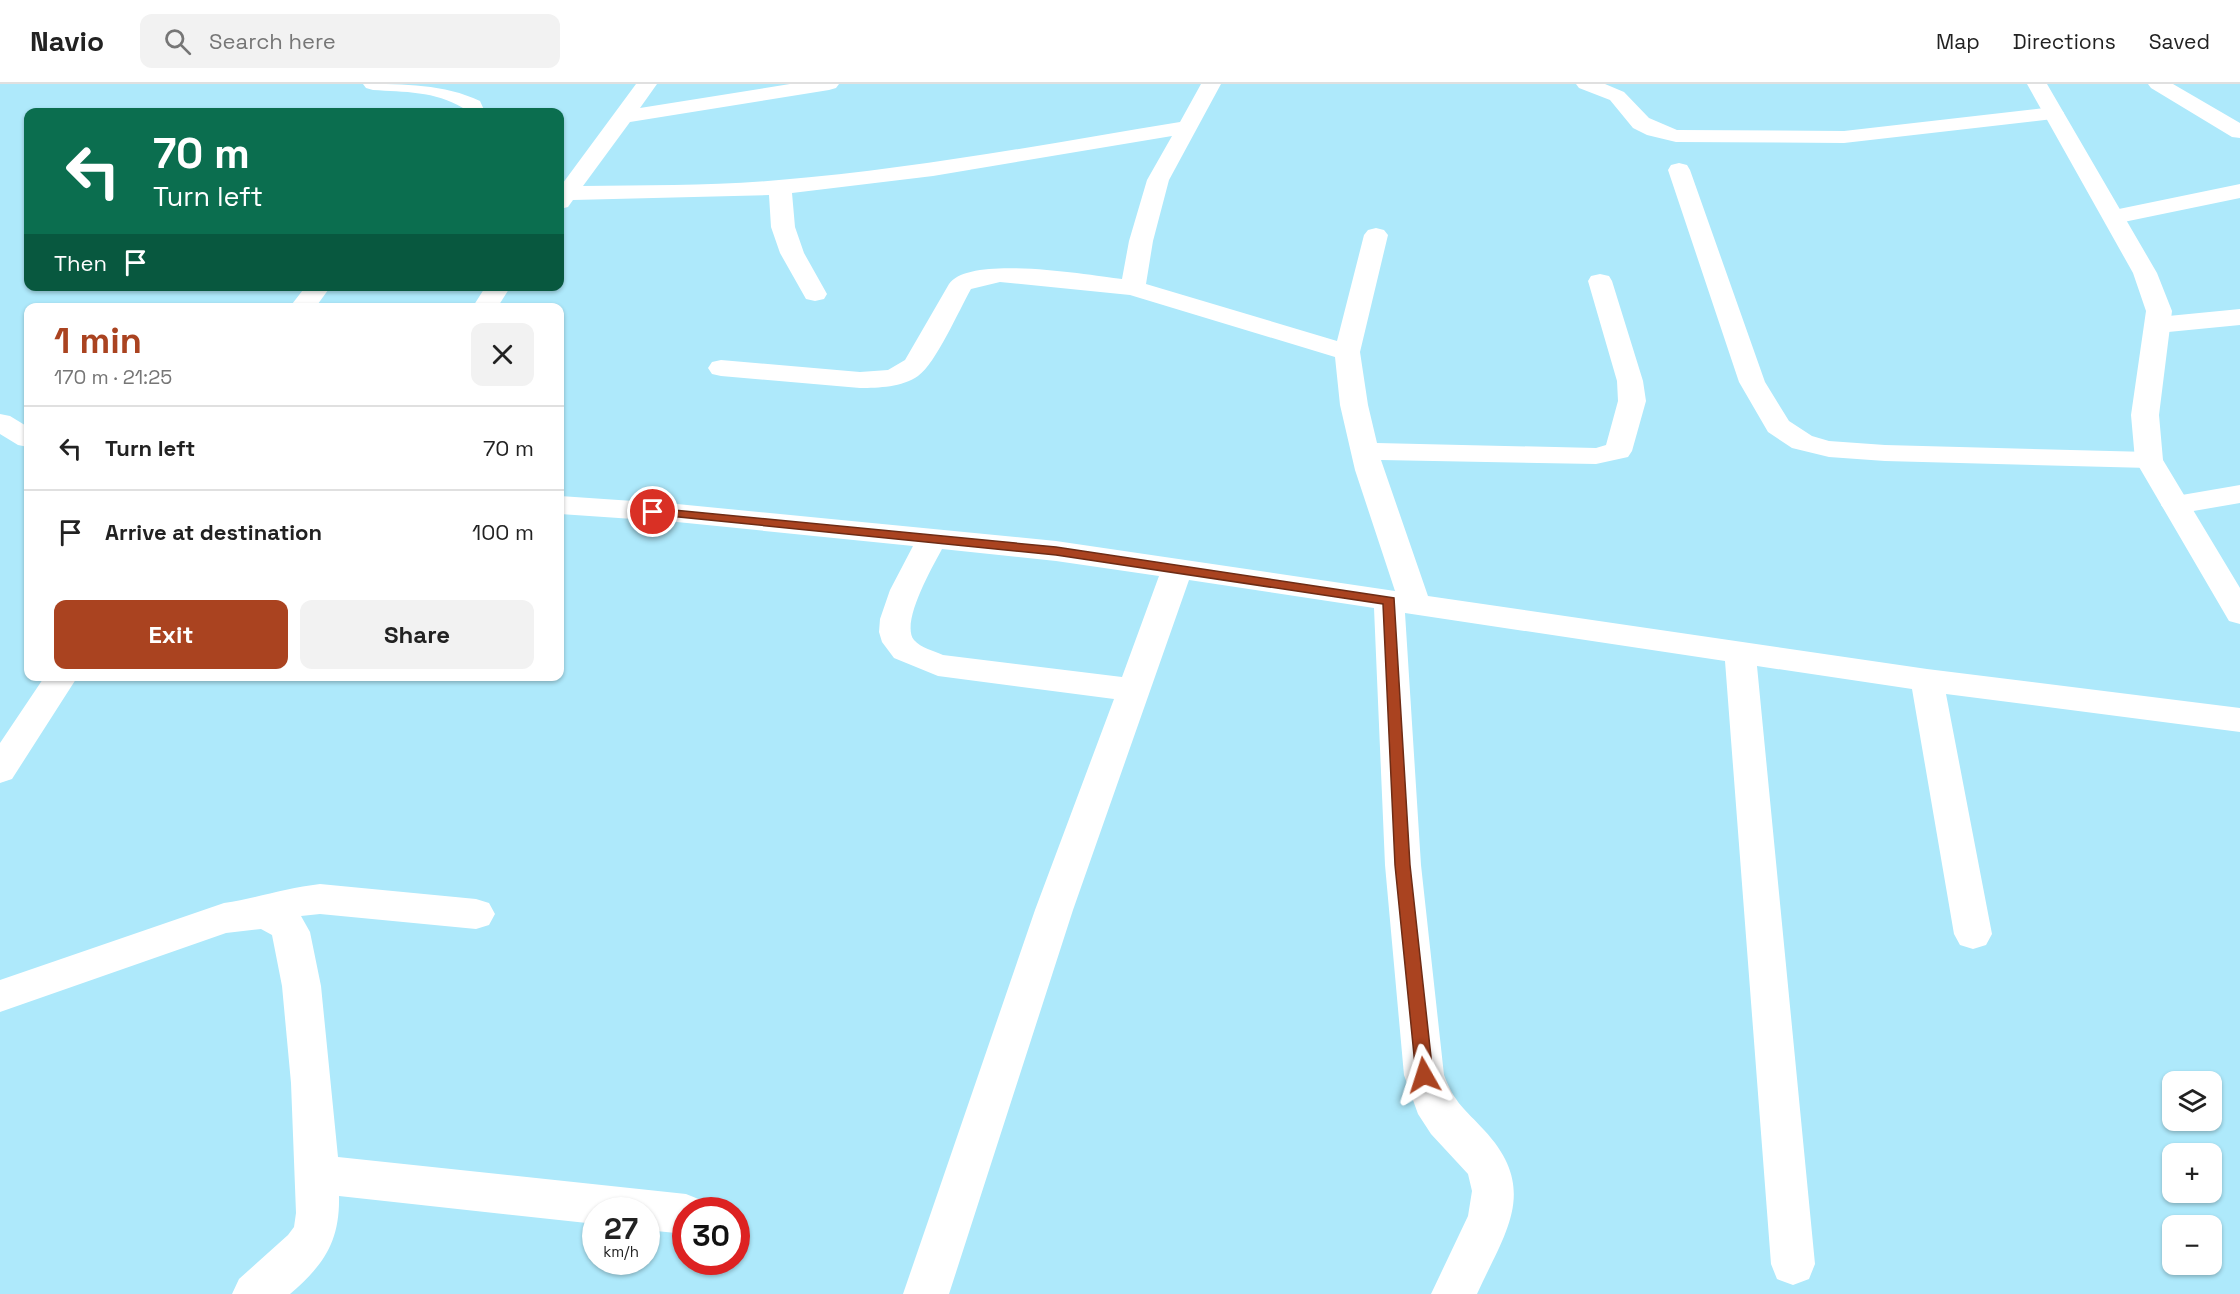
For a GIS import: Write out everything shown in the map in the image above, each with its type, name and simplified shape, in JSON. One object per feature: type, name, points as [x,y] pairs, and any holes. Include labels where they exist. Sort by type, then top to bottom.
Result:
[{"type":"street","points":[[373,84],[428,88],[460,96],[473,105],[473,108]]},
{"type":"street","points":[[564,196],[647,84]]},
{"type":"street","points":[[622,117],[830,84]]},
{"type":"street","points":[[1134,288],[1141,241],[1158,180],[1211,84]]},
{"type":"street","points":[[1586,84],[1617,96],[1641,123],[1676,136],[1844,137],[2053,113]]},
{"type":"street","points":[[2037,84],[2145,273],[2159,311],[2145,416],[2149,460],[2240,614]]},
{"type":"street","points":[[2158,84],[2240,132]]},
{"type":"street","points":[[564,197],[780,187],[860,179],[1186,127]]},
{"type":"street","points":[[1679,170],[1752,382],[1778,426],[1802,442],[1829,449],[1885,453],[2149,460]]},
{"type":"street","points":[[780,187],[783,227],[792,253],[815,294]]},
{"type":"street","points":[[2114,217],[2240,191]]},
{"type":"street","points":[[1376,235],[1347,352],[1354,405],[1364,451],[1402,602],[1403,865],[1424,1075],[1433,1101],[1446,1121],[1469,1143],[1487,1165],[1494,1191],[1490,1217],[1454,1294]]},
{"type":"street","points":[[721,369],[882,380],[908,373],[938,329],[957,290],[971,279],[984,276],[1021,276],[1134,288],[1347,352]]},
{"type":"street","points":[[1364,451],[1596,456],[1618,451],[1632,401],[1631,391],[1600,281]]},
{"type":"street","points":[[306,303],[315,291]]},
{"type":"street","points":[[2158,325],[2240,317]]},
{"type":"street","points":[[0,422],[24,437]]},
{"type":"street","points":[[2176,505],[2240,494]]},
{"type":"street","points":[[564,505],[677,513],[1056,551],[1927,680],[2240,720]]},
{"type":"street","points":[[932,539],[895,615],[894,632],[898,643],[909,652],[938,665],[1133,690]]},
{"type":"street","points":[[926,1294],[1054,910],[1177,570]]},
{"type":"street","points":[[1740,652],[1793,1264]]},
{"type":"street","points":[[1927,680],[1973,934]]},
{"type":"street","points":[[0,770],[59,681]]},
{"type":"street","points":[[0,996],[224,918],[253,913],[286,903],[320,900],[476,914]]},
{"type":"street","points":[[253,913],[274,917],[290,931],[300,975],[319,1174],[319,1212],[316,1230],[305,1249],[255,1294]]},
{"type":"street","points":[[319,1174],[672,1212]]},
{"type":"route","points":[[653,512],[1056,551],[1389,601],[1403,865],[1424,1075]]}]
